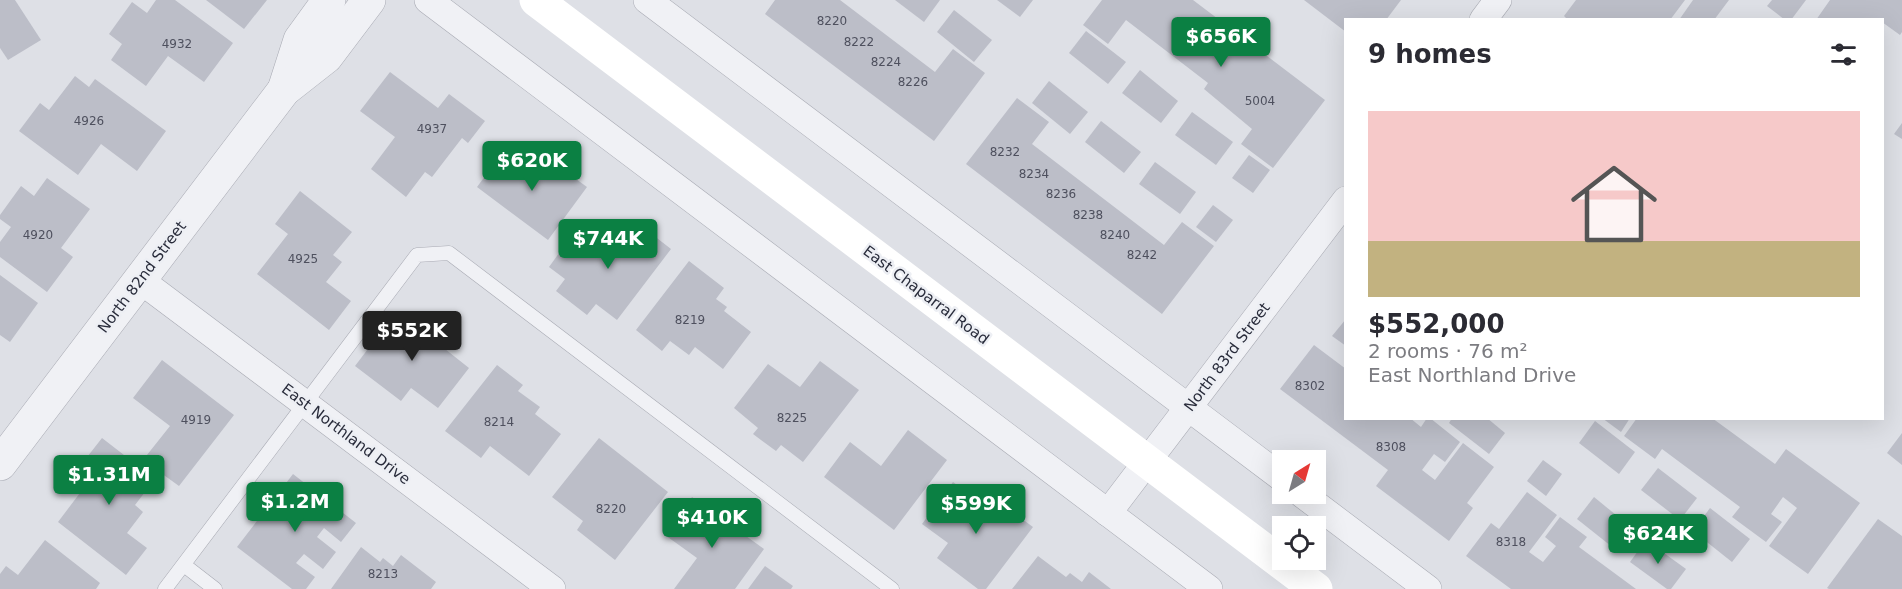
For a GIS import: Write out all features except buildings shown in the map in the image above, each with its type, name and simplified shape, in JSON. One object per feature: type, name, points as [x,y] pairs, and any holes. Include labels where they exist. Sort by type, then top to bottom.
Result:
[{"type":"main road","name":"East Chaparral Road","points":[[536,0],[1316,589]]},
{"type":"street","name":"North 82nd Street","points":[[284,90],[300,40],[329,0]]},
{"type":"street","name":"North 82nd Street","points":[[0,464],[284,90],[326,57],[369,0]]},
{"type":"street","points":[[428,0],[1209,589]]},
{"type":"street","points":[[647,0],[1272,470]]},
{"type":"street","points":[[1484,18],[1498,0]]},
{"type":"street","name":"North 83rd Street","points":[[1108,513],[1344,203]]},
{"type":"street","name":"East Northland Drive","points":[[140,280],[552,589]]},
{"type":"street","points":[[1315,504],[1428,589]]},
{"type":"lane","points":[[165,589],[417,255],[449,253],[892,589]]},
{"type":"lane","points":[[184,565],[215,589]]}]
